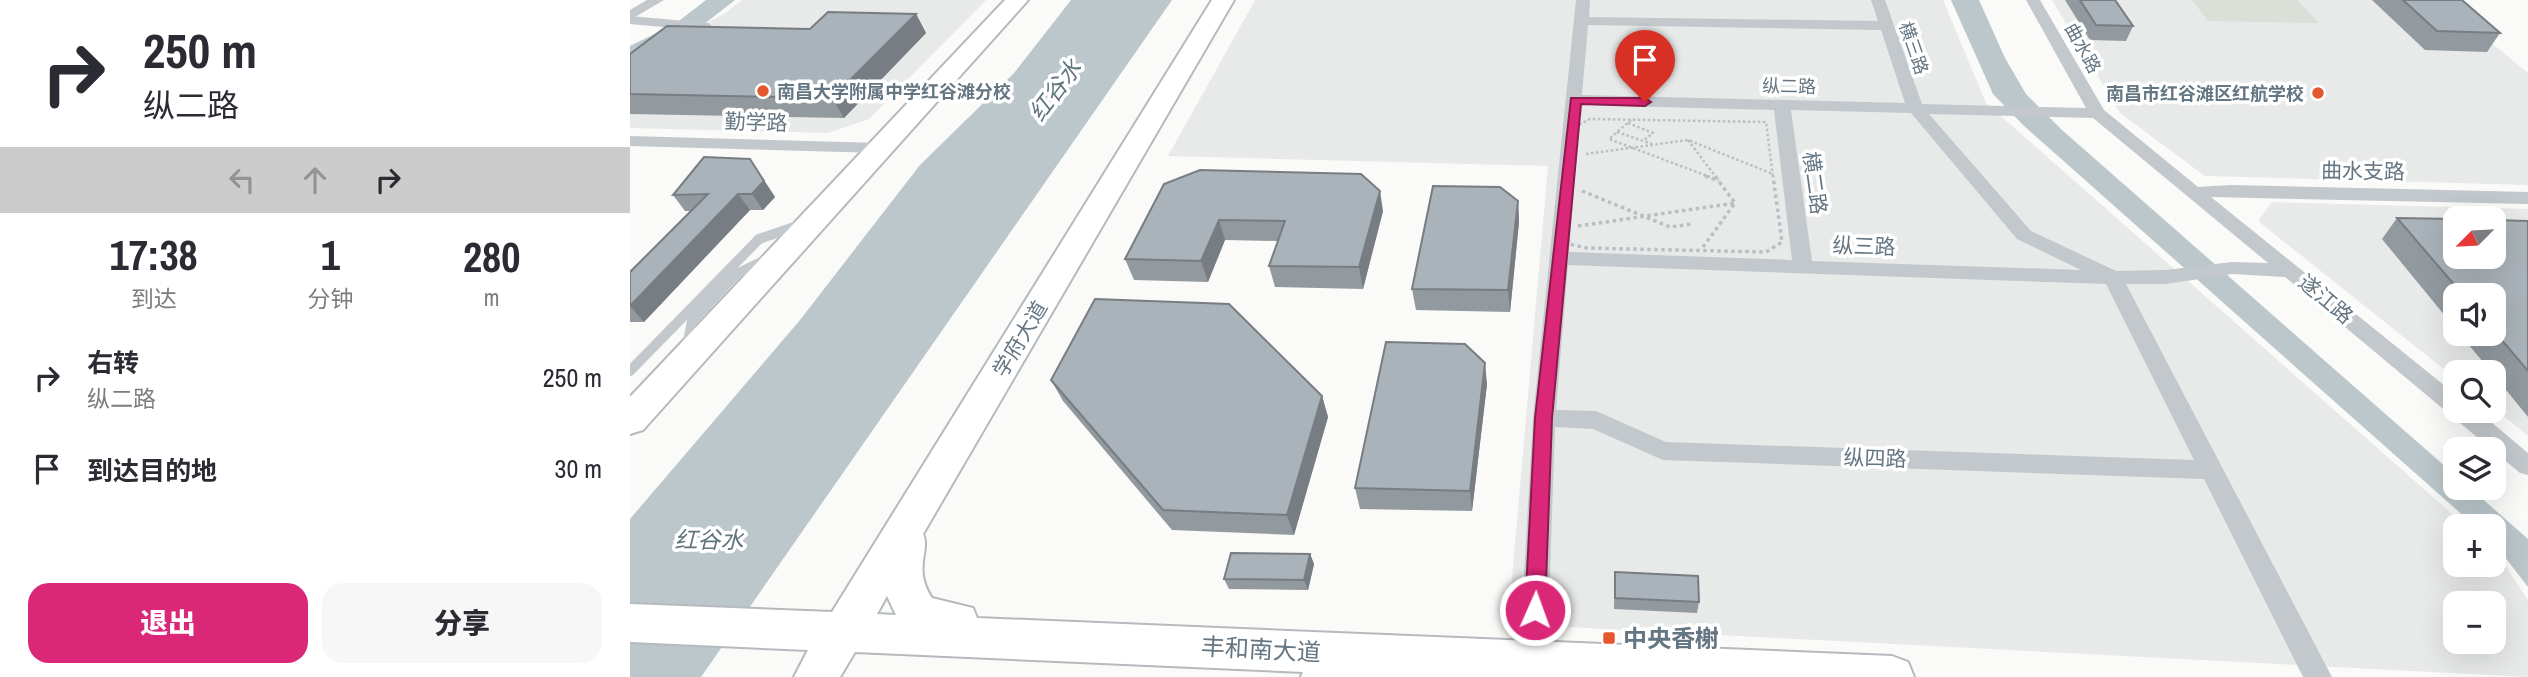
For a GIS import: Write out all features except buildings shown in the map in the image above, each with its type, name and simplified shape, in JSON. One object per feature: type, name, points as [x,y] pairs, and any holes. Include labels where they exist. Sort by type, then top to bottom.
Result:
[{"type":"main road","points":[[630,420],[1017,0]]},
{"type":"main road","name":"学府大道","points":[[816,677],[1223,0]]},
{"type":"main road","points":[[924,500],[899,558],[901,588],[919,615],[1035,638]]},
{"type":"main road","name":"丰和南大道","points":[[630,623],[1035,638],[1892,677]]},
{"type":"main road","points":[[1322,677],[1337,671],[1419,656]]},
{"type":"street","points":[[632,19],[657,0]]},
{"type":"street","name":"横三路","points":[[1878,0],[1915,108]]},
{"type":"street","name":"曲水路","points":[[2034,0],[2097,113],[2198,192]]},
{"type":"street","points":[[1533,661],[1544,418],[1565,228],[1583,10],[1886,26]]},
{"type":"street","name":"纵二路","points":[[1576,100],[2097,113]]},
{"type":"street","name":"横二路","points":[[1782,105],[1803,267]]},
{"type":"street","points":[[1915,108],[2024,235],[2113,278],[2318,677]]},
{"type":"street","name":"勤学路","points":[[630,141],[880,148]]},
{"type":"street","name":"曲水支路","points":[[2198,192],[2231,190],[2528,198]]},
{"type":"street","name":"遂江路","points":[[2198,192],[2443,395]]},
{"type":"street","name":"纵三路","points":[[1560,258],[1696,257],[1803,267],[2113,278],[2166,277],[2232,268],[2292,271]]},
{"type":"street","name":"纵四路","points":[[1544,418],[1596,420],[1662,451],[2213,470]]},
{"type":"street","points":[[2476,423],[2528,466]]},
{"type":"lane","points":[[632,19],[707,27]]},
{"type":"lane","points":[[630,371],[759,239],[813,220]]},
{"type":"path","points":[[1590,119],[1632,119],[1766,122],[1782,242],[1766,252],[1696,257],[1587,248],[1569,244],[1565,228],[1575,127],[1590,119]]},
{"type":"path","points":[[1632,119],[1609,139],[1719,182]]},
{"type":"path","points":[[1628,123],[1653,133],[1643,141]]},
{"type":"path","points":[[1618,132],[1655,145]]},
{"type":"path","points":[[1571,157],[1688,140],[1773,174]]},
{"type":"path","points":[[1688,140],[1735,203]]},
{"type":"path","points":[[1570,186],[1670,227],[1679,229],[1693,224]]},
{"type":"path","points":[[1696,257],[1735,203]]},
{"type":"path","points":[[1565,228],[1735,203]]},
{"type":"shaded area","name":"南昌大学附属中学红谷滩分校","points":[[742,0],[986,0],[869,119],[828,133],[630,128],[630,63],[724,14]]},
{"type":"shaded area","points":[[1255,0],[1943,0],[1986,103],[2452,514],[2443,514],[2443,577],[2506,577],[2506,567],[2528,600],[2528,677],[1508,624],[1548,166],[1168,156]]},
{"type":"shaded area","name":"南昌市红谷滩区红航学校","points":[[2052,0],[2440,0],[2528,73],[2528,185],[2205,176],[2120,113]]},
{"type":"shaded area","points":[[2192,0],[2297,0],[2319,23],[2208,21]]},
{"type":"shaded area","points":[[2272,202],[2443,207],[2443,270],[2506,270],[2506,208],[2528,209],[2528,436],[2506,418],[2506,360],[2443,360],[2443,368],[2258,221]]},
{"type":"water","points":[[706,0],[735,0],[703,25],[630,60],[630,46],[675,24]]},
{"type":"water","name":"红谷水","points":[[1071,0],[1172,0],[701,677],[630,677],[630,519],[800,320],[920,165],[1014,73]]},
{"type":"water","points":[[1951,0],[1979,0],[2005,58],[2026,94],[2062,130],[2443,464],[2443,498],[2023,125],[1993,94]]},
{"type":"water","points":[[2446,500],[2484,500],[2500,514],[2461,514]]},
{"type":"water","points":[[2506,520],[2528,539],[2528,587],[2506,559]]},
{"type":"place","name":"南昌大学附属中学红谷滩分校","points":[[763,91]]},
{"type":"place","name":"南昌市红谷滩区红航学校","points":[[2318,93]]},
{"type":"place","name":"中央香榭","points":[[1609,638]]},
{"type":"route","points":[[1535,610],[1544,418],[1576,100],[1645,102]]}]
